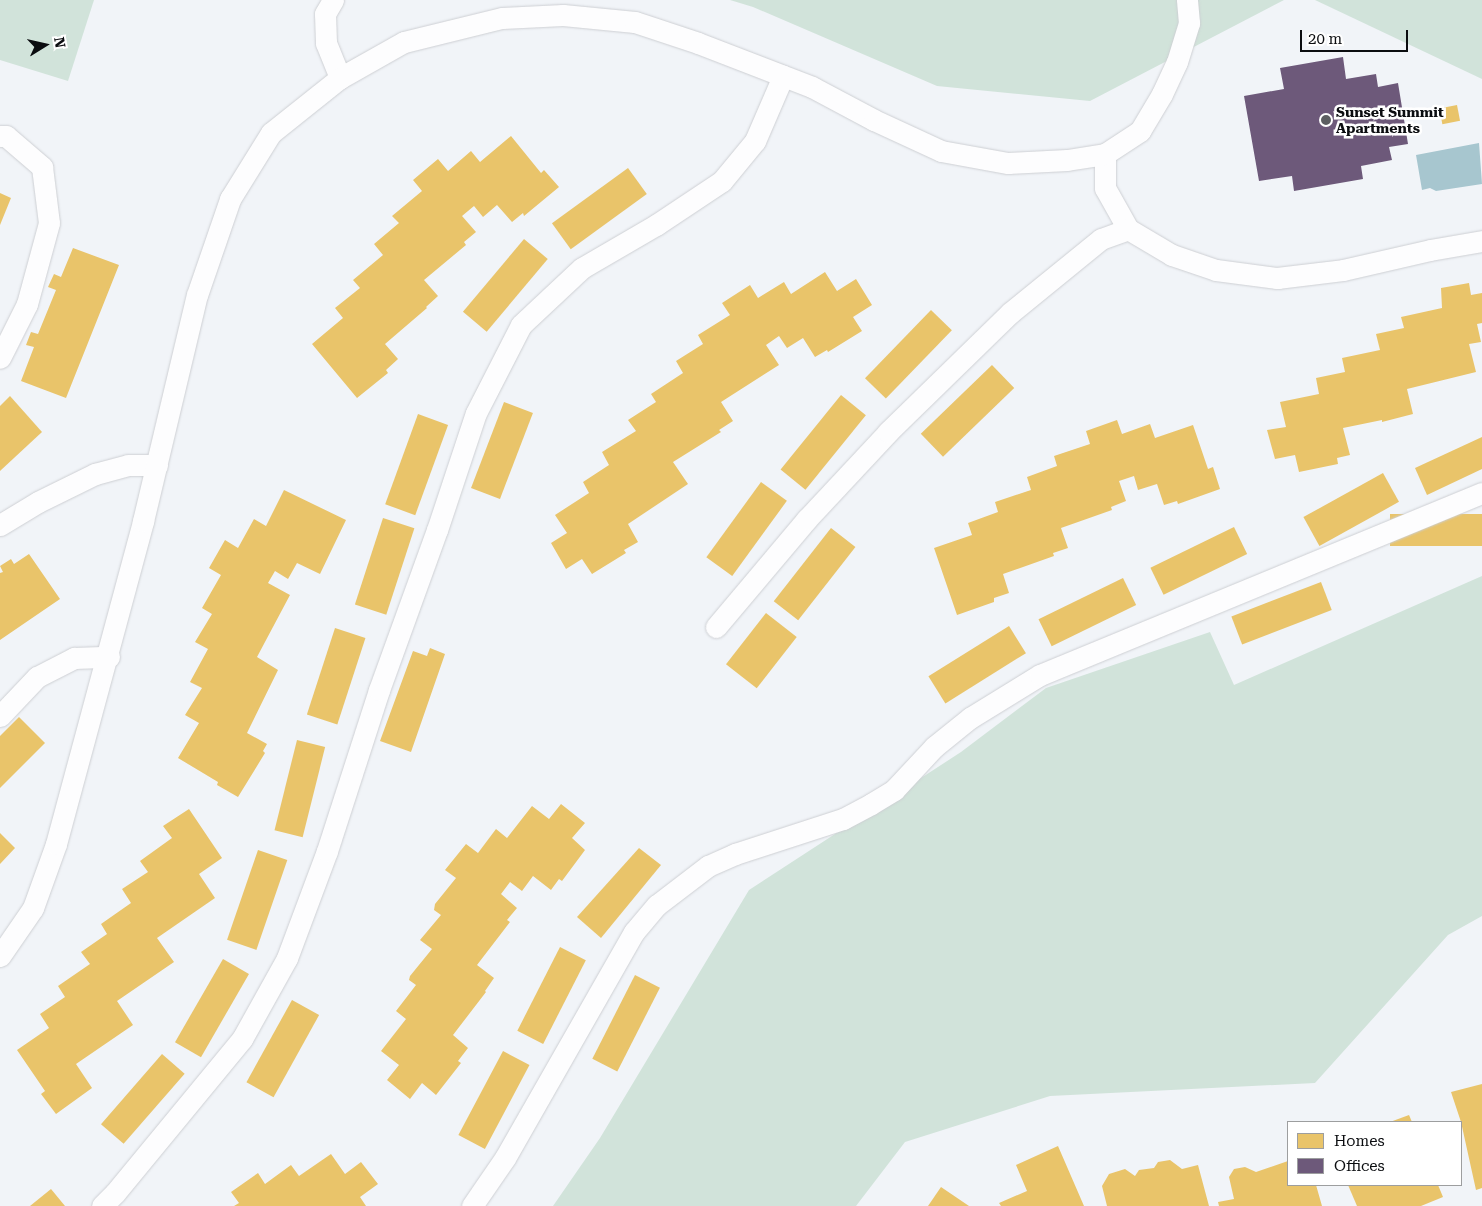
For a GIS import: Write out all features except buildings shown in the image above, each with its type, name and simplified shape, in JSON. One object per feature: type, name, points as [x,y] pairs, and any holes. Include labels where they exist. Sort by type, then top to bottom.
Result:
[{"type":"lane","points":[[333,0],[325,14],[326,43],[340,78]]},
{"type":"lane","points":[[0,956],[33,908],[56,844],[108,657],[157,465],[197,295],[230,199],[271,133],[340,78],[404,42],[502,18],[563,15],[634,22],[698,43],[812,87],[874,120],[941,151],[1008,163],[1067,160],[1105,154],[1140,131],[1162,94],[1176,62],[1188,23],[1187,0]]},
{"type":"lane","points":[[102,1206],[116,1193],[242,1040],[287,958],[327,851],[379,690],[438,530],[476,413],[521,325],[582,268],[656,225],[722,181],[754,141],[783,76]]},
{"type":"lane","points":[[0,136],[6,136],[42,167],[49,223],[27,304],[0,358]]},
{"type":"lane","points":[[1105,154],[1105,188],[1128,229],[1172,255],[1216,270],[1277,278],[1343,270],[1430,250],[1482,241]]},
{"type":"lane","points":[[716,627],[807,518],[881,439],[1010,313],[1101,239],[1128,229]]},
{"type":"lane","points":[[0,525],[38,502],[95,474],[128,465],[157,465]]},
{"type":"lane","points":[[472,1206],[505,1158],[634,932],[657,905],[708,866],[735,854],[843,819],[871,804],[894,790],[934,748],[970,718],[1040,675],[1482,493]]},
{"type":"lane","points":[[0,716],[37,677],[74,658],[108,657]]},
{"type":"green space","points":[[0,0],[94,0],[68,81],[0,60]]},
{"type":"green space","points":[[730,0],[1284,0],[1090,101],[937,86],[753,7]]},
{"type":"green space","points":[[1315,0],[1482,0],[1482,79]]},
{"type":"green space","points":[[1482,576],[1482,916],[1448,935],[1315,1083],[1050,1096],[905,1142],[856,1206],[553,1206],[600,1138],[749,890],[961,752],[1046,688],[1210,632],[1234,685]]},
{"type":"water","points":[[1479,143],[1482,184],[1436,191],[1430,188],[1422,190],[1416,155]]},
{"type":"place","name":"Sunset Summit Apartments","points":[[1326,120]]}]
